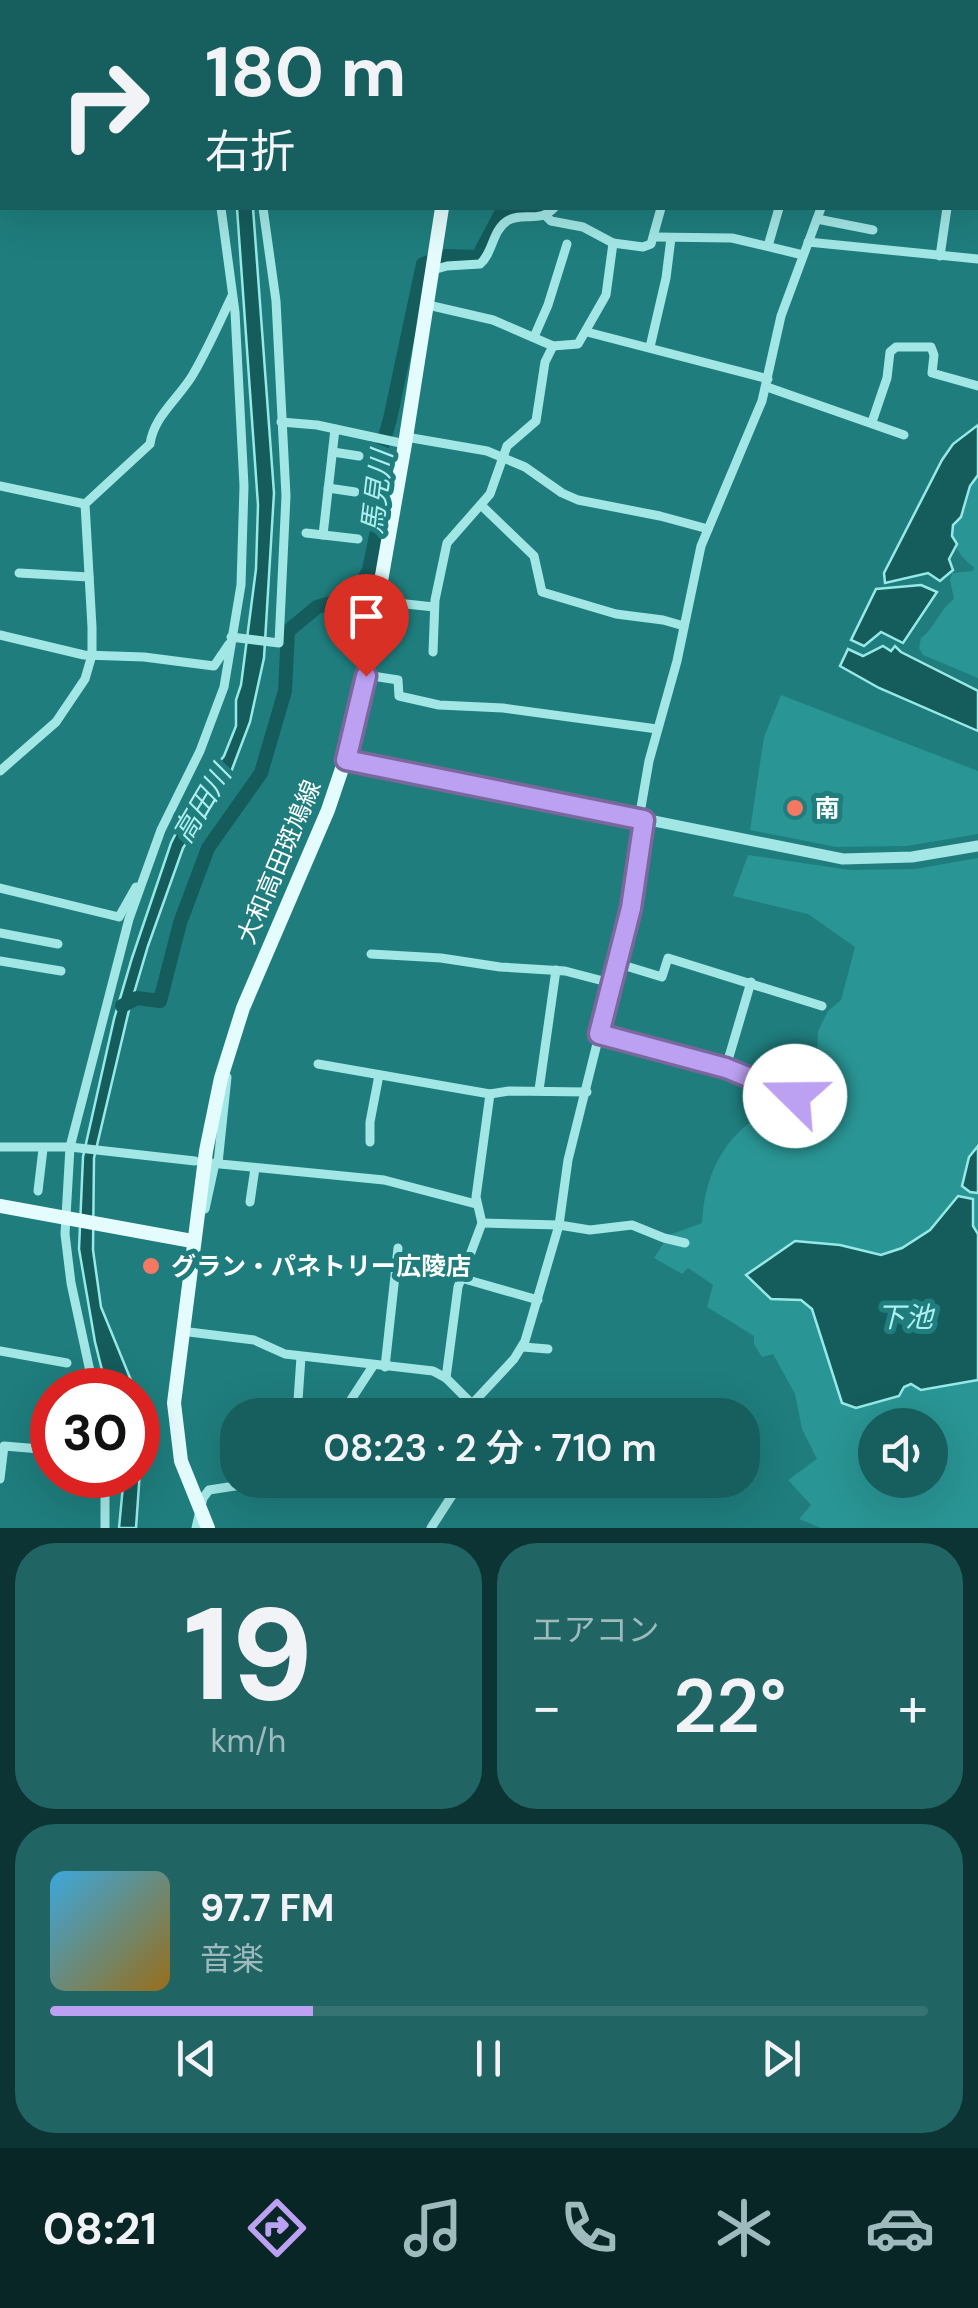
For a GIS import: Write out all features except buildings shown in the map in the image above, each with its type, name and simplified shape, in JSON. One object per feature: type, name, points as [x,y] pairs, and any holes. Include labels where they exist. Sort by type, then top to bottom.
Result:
[{"type":"main road","name":"大和高田斑鳩線","points":[[208,1528],[186,1479],[176,1430],[174,1390],[210,1124],[251,985],[346,760],[366,676],[400,441],[428,305],[442,210]]},
{"type":"main road","points":[[0,1206],[192,1241]]},
{"type":"street","points":[[89,1368],[71,1283],[64,1218],[70,1147],[119,951],[142,881],[209,731],[224,687],[241,584],[244,513],[233,294],[222,210]]},
{"type":"street","points":[[233,639],[279,643],[286,496],[276,301],[263,210]]},
{"type":"street","points":[[434,265],[480,264],[503,224],[514,218],[546,216],[552,210]]},
{"type":"street","points":[[546,216],[551,221],[583,227],[613,243],[647,246],[655,237],[661,210]]},
{"type":"street","points":[[768,246],[778,210]]},
{"type":"street","points":[[477,1398],[523,1347],[538,1300],[559,1225],[566,1171],[631,908],[641,820],[658,729],[701,546],[767,383],[781,316],[821,210]]},
{"type":"street","points":[[940,256],[947,210]]},
{"type":"street","points":[[817,220],[873,230]]},
{"type":"street","points":[[655,237],[732,238],[804,255]]},
{"type":"street","points":[[650,347],[671,238]]},
{"type":"street","points":[[808,242],[978,259]]},
{"type":"street","points":[[428,305],[493,320],[553,346],[578,344],[606,295],[613,243]]},
{"type":"street","points":[[534,338],[552,296],[567,244]]},
{"type":"street","points":[[0,771],[56,722],[85,679],[92,655],[85,504],[150,444],[168,406],[195,372],[233,294]]},
{"type":"street","points":[[587,332],[767,383],[904,435]]},
{"type":"street","points":[[434,652],[434,607],[447,543],[490,494],[506,446],[536,421],[544,362],[553,346]]},
{"type":"street","points":[[872,422],[887,378],[890,352],[896,348],[931,347],[932,373],[978,386]]},
{"type":"street","points":[[281,422],[378,439],[478,449],[525,466],[572,498],[708,529]]},
{"type":"street","points":[[323,535],[335,430]]},
{"type":"street","points":[[332,452],[359,456]]},
{"type":"street","points":[[0,486],[85,504]]},
{"type":"street","points":[[328,488],[355,492]]},
{"type":"street","points":[[481,506],[534,556],[542,592],[616,614],[684,626]]},
{"type":"street","points":[[306,533],[358,539]]},
{"type":"street","points":[[20,573],[88,577]]},
{"type":"street","points":[[378,601],[434,607]]},
{"type":"street","points":[[0,635],[92,655],[214,666],[233,639]]},
{"type":"street","points":[[366,676],[398,680],[399,696],[429,703],[503,708],[658,729]]},
{"type":"street","points":[[346,760],[843,858],[912,856],[978,846]]},
{"type":"street","points":[[119,951],[119,917],[142,881]]},
{"type":"street","points":[[0,888],[119,917]]},
{"type":"street","points":[[0,933],[58,944]]},
{"type":"street","points":[[371,954],[556,970],[611,983]]},
{"type":"street","points":[[616,963],[662,977],[668,958],[822,1006]]},
{"type":"street","points":[[0,960],[61,971]]},
{"type":"street","points":[[538,1090],[556,970]]},
{"type":"street","points":[[726,1068],[752,982]]},
{"type":"street","points":[[599,1034],[726,1068],[795,1096]]},
{"type":"street","points":[[192,1241],[203,1216],[214,1163],[230,1049]]},
{"type":"street","points":[[318,1064],[490,1094],[538,1090],[587,1092]]},
{"type":"street","points":[[370,1142],[380,1075]]},
{"type":"street","points":[[446,1378],[460,1278],[482,1223],[476,1204],[490,1094]]},
{"type":"street","points":[[0,1147],[70,1147],[195,1160]]},
{"type":"street","points":[[38,1190],[43,1148]]},
{"type":"street","points":[[214,1163],[384,1180],[476,1204]]},
{"type":"street","points":[[250,1202],[255,1168]]},
{"type":"street","points":[[482,1223],[590,1230],[632,1225],[685,1243]]},
{"type":"street","points":[[385,1367],[398,1248]]},
{"type":"street","points":[[460,1278],[538,1300]]},
{"type":"street","points":[[181,1331],[254,1340],[301,1357],[434,1371],[466,1398]]},
{"type":"street","points":[[523,1347],[548,1349]]},
{"type":"street","points":[[0,1351],[67,1363]]},
{"type":"street","points":[[300,1398],[301,1390],[296,1389],[301,1357]]},
{"type":"street","points":[[352,1398],[373,1366]]},
{"type":"street","points":[[0,1478],[4,1446],[30,1448]]},
{"type":"street","points":[[196,1528],[209,1490],[220,1488]]},
{"type":"street","points":[[105,1498],[105,1528]]},
{"type":"street","points":[[431,1528],[450,1498]]},
{"type":"shaded area","points":[[978,476],[978,678],[923,655],[919,648],[921,638],[954,599],[952,573],[973,571],[974,567],[958,550],[953,532]]},
{"type":"shaded area","points":[[781,695],[978,771],[978,834],[907,846],[836,847],[750,830],[764,737]]},
{"type":"shaded area","points":[[748,855],[850,870],[915,869],[978,858],[978,1528],[821,1528],[799,1519],[811,1505],[788,1480],[817,1459],[802,1429],[795,1394],[773,1354],[762,1357],[754,1336],[707,1307],[713,1285],[688,1268],[682,1274],[654,1258],[669,1235],[702,1223],[714,1168],[737,1134],[776,1096],[798,1100],[817,1055],[818,1031],[828,1011],[841,1000],[855,947],[808,914],[733,896]]},
{"type":"water","name":"高田川","points":[[237,210],[253,210],[274,493],[264,658],[250,722],[231,772],[183,848],[148,946],[94,1158],[93,1250],[101,1307],[126,1368],[102,1368],[79,1249],[83,1157],[114,1019],[171,843],[200,786],[224,756],[236,726],[236,700],[256,569],[258,505]]},
{"type":"water","points":[[978,425],[978,475],[970,486],[961,517],[953,525],[952,536],[957,544],[949,559],[953,570],[940,581],[928,573],[885,583],[884,573],[942,460],[953,444]]},
{"type":"water","points":[[921,585],[937,592],[903,643],[881,632],[864,646],[851,640],[876,589]]},
{"type":"water","points":[[883,646],[891,651],[895,646],[978,691],[978,731],[879,688],[840,666],[848,649],[863,656]]},
{"type":"water","points":[[978,1146],[978,1193],[962,1186],[969,1157]]},
{"type":"water","name":"下池","points":[[958,1196],[973,1199],[973,1226],[978,1234],[978,1380],[921,1390],[911,1384],[899,1396],[856,1408],[842,1403],[812,1309],[801,1300],[771,1299],[746,1275],[795,1241],[840,1245],[881,1255],[902,1248],[930,1230]]},
{"type":"water","points":[[122,1498],[138,1498],[136,1528],[119,1528]]},
{"type":"waterway","name":"馬見川","points":[[122,1006],[137,998],[160,1001],[180,923],[208,848],[261,773],[285,691],[288,631],[317,607],[348,598],[369,570],[377,531],[374,487],[378,461],[423,264],[446,256],[478,257],[500,215],[522,210]]},
{"type":"place","name":"南","points":[[795,808]]},
{"type":"place","name":"グラン・パネトリー広陵店","points":[[151,1266]]},
{"type":"route","points":[[366,676],[346,760],[644,820],[631,908],[599,1034],[726,1068],[795,1096]]}]
